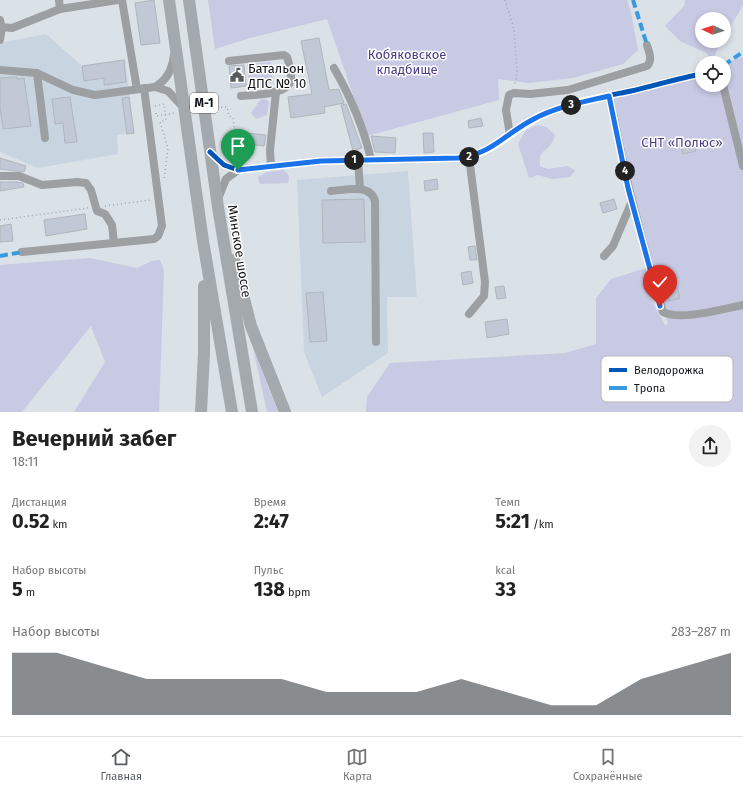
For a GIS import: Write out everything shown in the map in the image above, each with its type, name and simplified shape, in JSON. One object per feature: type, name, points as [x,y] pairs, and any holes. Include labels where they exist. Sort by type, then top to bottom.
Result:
[{"type":"highway","name":"М-1","points":[[170,0],[203,241],[232,412]]},
{"type":"highway","name":"Минское шоссе","points":[[189,0],[210,152],[252,412]]},
{"type":"highway","points":[[218,204],[251,326],[285,412]]},
{"type":"highway","points":[[201,412],[204,353],[203,241]]},
{"type":"street","points":[[59,0],[60,9]]},
{"type":"street","points":[[0,40],[1,24],[12,28],[60,9],[118,0]]},
{"type":"street","points":[[22,252],[154,239],[162,231],[140,89],[122,0]]},
{"type":"street","points":[[0,70],[36,73],[73,90],[95,95],[156,86],[163,82],[171,70],[174,54],[174,36]]},
{"type":"street","points":[[510,135],[506,110],[509,95],[514,93],[530,94],[568,90],[647,66],[650,64],[648,45]]},
{"type":"street","points":[[229,61],[286,55],[291,81],[283,90],[240,96]]},
{"type":"street","points":[[334,68],[346,89],[371,160]]},
{"type":"street","points":[[36,73],[45,138]]},
{"type":"street","points":[[210,152],[224,165],[242,167],[321,161],[469,157],[485,151],[531,120],[546,113],[695,76]]},
{"type":"street","points":[[156,86],[171,93],[179,100],[184,109]]},
{"type":"street","points":[[271,166],[270,150],[276,92]]},
{"type":"street","points":[[725,92],[743,166]]},
{"type":"street","points":[[609,96],[632,201],[655,288],[663,312],[675,316],[687,315],[743,305]]},
{"type":"street","points":[[469,157],[485,282],[484,296],[469,314]]},
{"type":"street","points":[[358,160],[360,189]]},
{"type":"street","points":[[218,204],[226,178],[242,167]]},
{"type":"street","points":[[0,176],[19,176],[42,185],[77,182],[86,183],[91,190],[98,211],[105,214],[112,225],[114,243]]},
{"type":"street","points":[[331,191],[360,189],[368,191],[373,195],[375,201],[376,342]]},
{"type":"street","points":[[604,256],[612,246],[632,201]]},
{"type":"path","points":[[505,0],[514,29],[517,72],[514,93]]},
{"type":"path","points":[[155,106],[164,104],[166,120],[160,122],[168,148],[164,184]]},
{"type":"path","points":[[227,106],[229,116],[233,118],[239,160],[245,159],[242,167]]},
{"type":"path","points":[[0,220],[155,199]]},
{"type":"shaded area","points":[[46,34],[82,66],[125,59],[134,133],[117,135],[118,154],[38,168],[0,152],[0,43]]},
{"type":"shaded area","points":[[408,171],[417,297],[387,297],[388,353],[322,397],[304,352],[297,180]]},
{"type":"green space","name":"Кобяковское кладбище","points":[[208,0],[627,0],[631,12],[638,50],[623,64],[573,78],[528,83],[498,79],[499,100],[367,136],[327,19],[250,38],[215,49]]},
{"type":"green space","points":[[685,0],[743,0],[743,5],[731,26],[731,12],[695,12],[695,48],[680,41],[665,26],[684,6]]},
{"type":"green space","points":[[695,48],[718,48],[714,56],[709,56],[706,53]]},
{"type":"green space","name":"СНТ «Полюс»","points":[[743,57],[743,412],[366,412],[367,397],[390,363],[565,353],[596,344],[596,298],[611,279],[646,268],[652,302],[665,325],[668,324],[632,184],[614,99],[695,72],[695,92],[731,92],[731,61]]},
{"type":"green space","points":[[271,62],[273,83],[249,86],[247,64]]},
{"type":"green space","points":[[266,99],[269,102],[267,115],[256,119],[251,113],[260,100]]},
{"type":"green space","points":[[537,125],[547,127],[555,135],[552,143],[541,154],[540,166],[548,169],[568,166],[575,171],[570,177],[552,179],[538,175],[529,178],[518,144],[526,130]]},
{"type":"green space","points":[[283,170],[287,172],[289,179],[288,183],[259,183],[258,177],[267,172]]},
{"type":"green space","points":[[90,258],[137,268],[152,261],[160,260],[164,271],[159,412],[74,412],[105,362],[91,326],[22,412],[0,412],[0,265]]},
{"type":"green space","points":[[253,348],[278,412],[267,412]]},
{"type":"building","points":[[154,0],[160,43],[141,45],[135,3]]},
{"type":"building","points":[[319,38],[329,90],[339,89],[344,103],[324,107],[325,113],[291,118],[288,97],[312,94],[301,41]]},
{"type":"building","points":[[124,60],[126,82],[104,85],[104,78],[84,81],[82,66]]},
{"type":"building","points":[[244,65],[246,86],[231,88],[229,66]]},
{"type":"building","points":[[17,77],[17,79],[24,78],[31,126],[3,129],[0,108],[0,78]]},
{"type":"building","points":[[70,97],[77,142],[65,143],[63,123],[55,124],[52,99]]},
{"type":"building","points":[[129,97],[134,133],[127,134],[122,98]]},
{"type":"building","points":[[346,104],[362,148],[353,151],[341,105]]},
{"type":"building","points":[[481,118],[483,126],[469,128],[468,121]]},
{"type":"building","points":[[248,133],[266,135],[264,146],[247,144]]},
{"type":"building","points":[[423,133],[433,133],[434,152],[424,153]]},
{"type":"building","points":[[371,136],[396,138],[395,153],[375,152]]},
{"type":"building","points":[[694,142],[696,151],[683,154],[681,145]]},
{"type":"building","points":[[0,158],[26,166],[24,172],[0,169]]},
{"type":"building","points":[[437,179],[438,189],[425,191],[424,181]]},
{"type":"building","points":[[0,182],[23,183],[24,187],[0,191]]},
{"type":"building","points":[[364,199],[365,242],[323,243],[322,200]]},
{"type":"building","points":[[614,199],[617,209],[603,213],[600,203]]},
{"type":"building","points":[[85,214],[87,229],[46,236],[44,220]]},
{"type":"building","points":[[11,224],[13,241],[0,242],[0,226]]},
{"type":"building","points":[[475,246],[477,260],[470,260],[468,247]]},
{"type":"building","points":[[471,271],[473,283],[463,285],[461,273]]},
{"type":"building","points":[[675,279],[680,298],[669,301],[664,282]]},
{"type":"building","points":[[504,286],[506,298],[497,299],[495,287]]},
{"type":"building","points":[[323,292],[327,341],[310,342],[306,293]]},
{"type":"building","points":[[507,319],[509,334],[487,338],[485,322]]},
{"type":"marked path","points":[[633,0],[647,45]]},
{"type":"marked path","points":[[731,60],[743,52]]},
{"type":"marked path","points":[[0,256],[22,252]]},
{"type":"cycle path","points":[[210,152],[224,165],[238,170],[321,161],[465,158],[476,155],[497,145],[535,119],[566,106],[695,76]]},
{"type":"place","name":"Батальон ДПС № 10","points":[[237,75]]},
{"type":"route","points":[[238,170],[321,161],[410,160],[471,157],[478,155],[506,139],[531,120],[546,113],[563,107],[609,96],[628,188],[660,306]]}]
